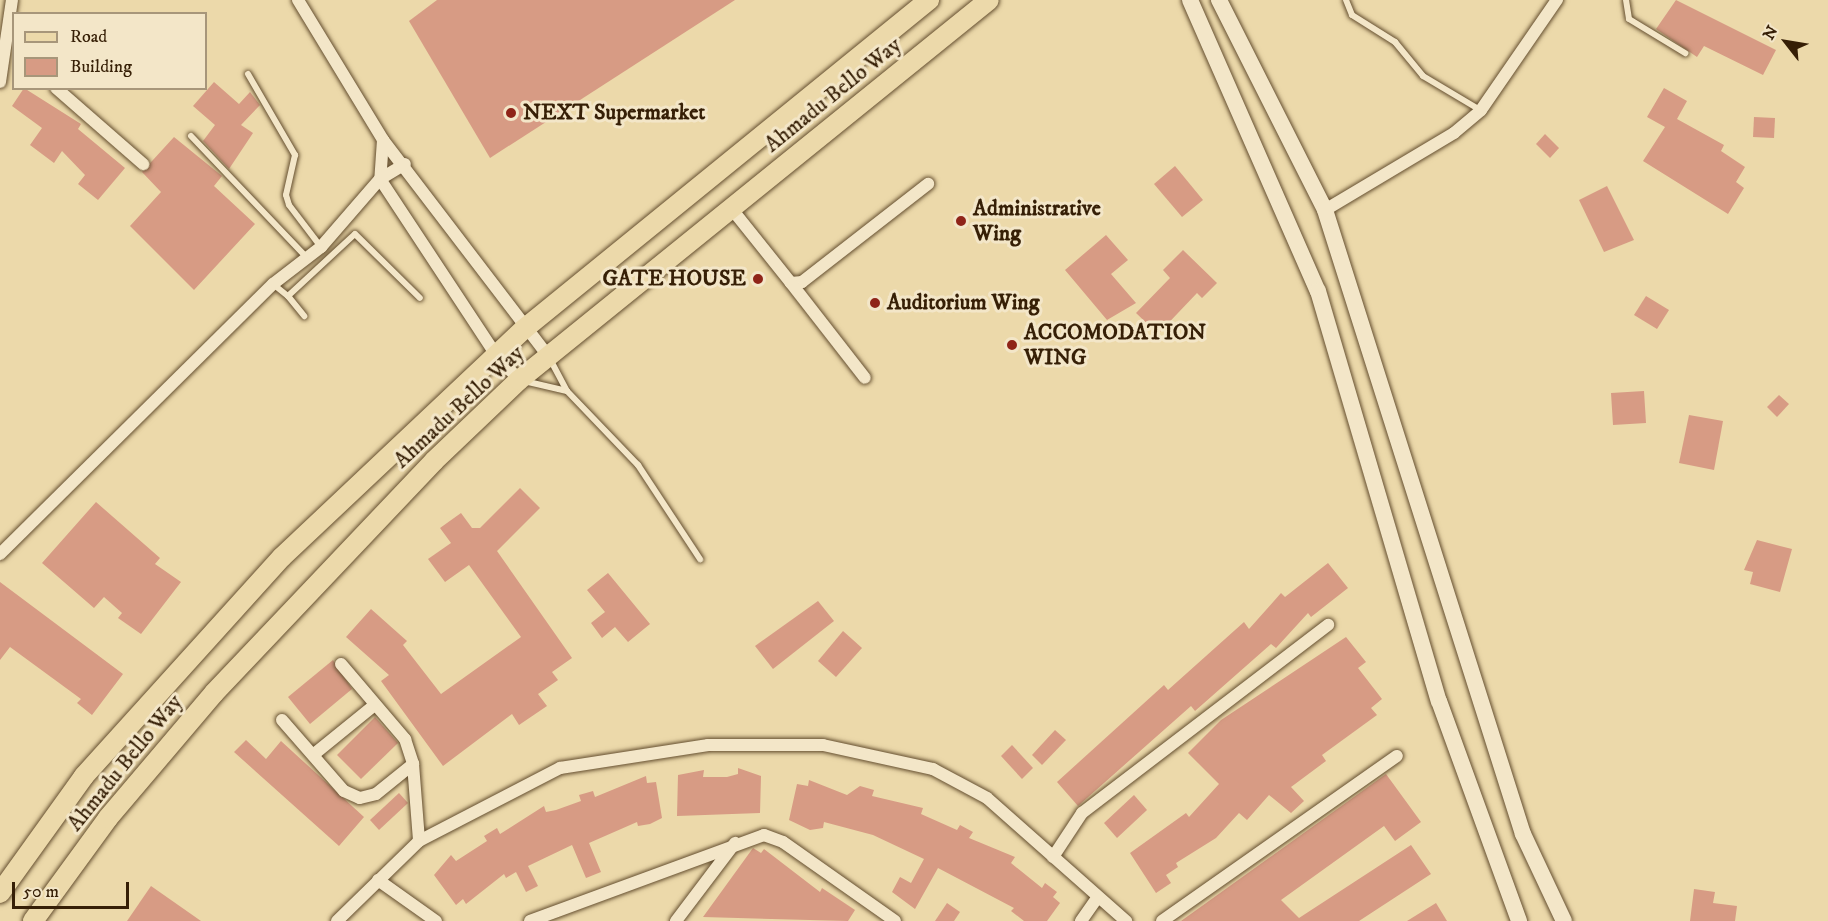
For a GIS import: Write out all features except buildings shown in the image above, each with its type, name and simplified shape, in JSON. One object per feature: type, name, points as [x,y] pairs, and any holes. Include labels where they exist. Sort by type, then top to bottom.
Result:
[{"type":"main road","name":"Ahmadu Bello Way","points":[[0,893],[79,782],[179,666],[282,557],[524,329],[929,0]]},
{"type":"main road","name":"Ahmadu Bello Way","points":[[33,921],[108,818],[214,693],[434,461],[519,380],[989,0]]},
{"type":"street","points":[[0,82],[11,53],[12,0]]},
{"type":"street","points":[[298,0],[383,140],[405,164],[524,329],[548,356]]},
{"type":"street","points":[[1190,0],[1318,291],[1439,701],[1520,921]]},
{"type":"street","points":[[1219,0],[1325,210],[1523,834],[1564,921]]},
{"type":"street","points":[[1325,210],[1454,133],[1480,111],[1557,0]]},
{"type":"street","points":[[58,90],[144,164]]},
{"type":"street","points":[[383,140],[380,179],[496,355],[519,380]]},
{"type":"street","points":[[0,554],[273,284],[321,247],[380,179],[405,164]]},
{"type":"street","points":[[790,283],[802,282],[928,184]]},
{"type":"street","points":[[732,208],[865,378]]},
{"type":"street","points":[[1053,857],[1082,813],[1328,625]]},
{"type":"street","points":[[341,664],[372,707],[405,739],[413,764],[419,841]]},
{"type":"street","points":[[313,754],[372,707]]},
{"type":"street","points":[[282,720],[344,790],[360,798],[376,794],[413,764]]},
{"type":"street","points":[[337,921],[419,841],[560,768],[708,745],[823,745],[933,769],[987,798],[1126,921]]},
{"type":"street","points":[[1162,921],[1397,756]]},
{"type":"street","points":[[530,921],[736,842],[764,835],[783,842],[895,921]]},
{"type":"street","points":[[676,921],[736,842]]},
{"type":"street","points":[[378,880],[436,921]]},
{"type":"street","points":[[1081,921],[1098,897]]},
{"type":"lane","points":[[1346,0],[1352,15],[1395,42],[1423,76],[1480,111]]},
{"type":"lane","points":[[1626,0],[1629,20],[1685,53]]},
{"type":"lane","points":[[248,74],[295,155],[286,195],[289,205],[321,247]]},
{"type":"lane","points":[[191,136],[308,258]]},
{"type":"lane","points":[[288,296],[355,234],[420,298]]},
{"type":"lane","points":[[273,284],[288,296],[304,316]]},
{"type":"lane","points":[[548,356],[567,391],[638,465],[700,559]]},
{"type":"lane","points":[[519,380],[567,391]]},
{"type":"place","name":"NEXT Supermarket","points":[[511,113]]},
{"type":"place","name":"Administrative Wing","points":[[961,221]]},
{"type":"place","name":"GATE HOUSE","points":[[758,279]]},
{"type":"place","name":"Auditorium Wing","points":[[875,303]]},
{"type":"place","name":"ACCOMODATION WING","points":[[1012,345]]}]
